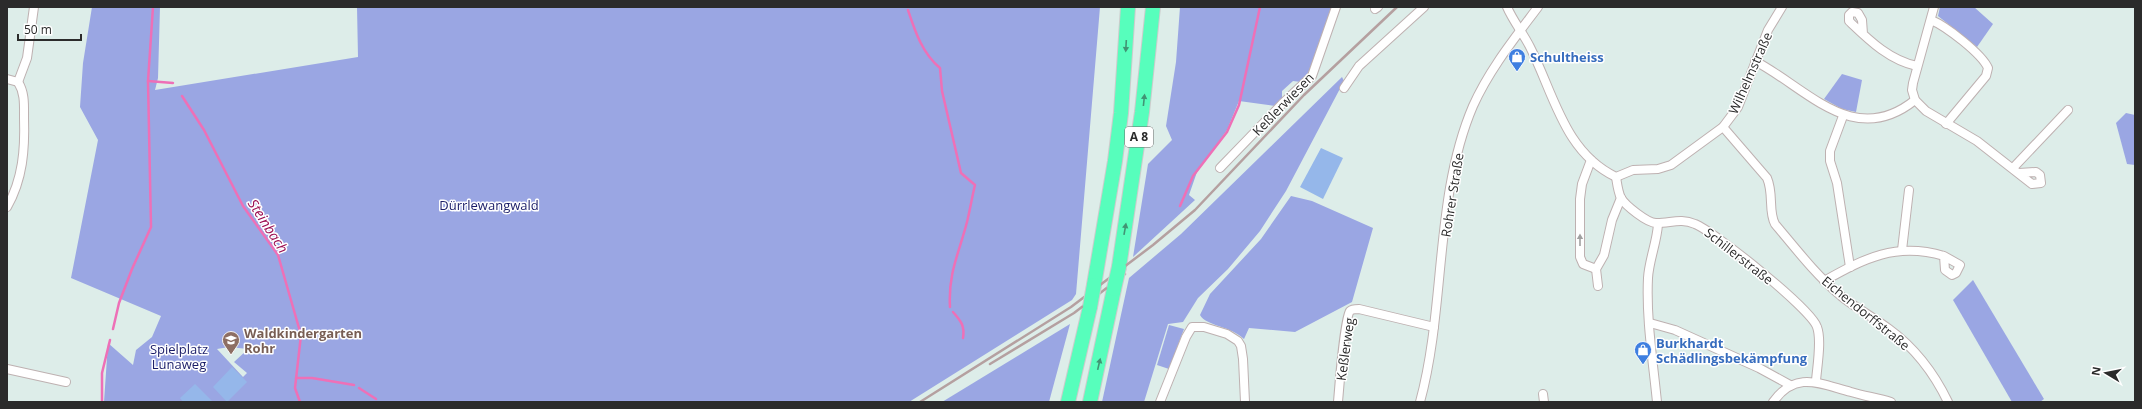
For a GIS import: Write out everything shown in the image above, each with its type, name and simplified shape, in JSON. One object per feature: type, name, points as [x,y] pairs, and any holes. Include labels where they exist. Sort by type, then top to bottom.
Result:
[{"type":"highway","name":"A 8","points":[[1068,402],[1090,307],[1115,161],[1121,113],[1128,7]]},
{"type":"highway","name":"A 8","points":[[1090,402],[1118,267],[1141,119],[1153,7]]},
{"type":"street","points":[[7,207],[20,175],[25,145],[23,93],[18,82],[27,58],[34,7]]},
{"type":"street","name":"Keßlerwiesen","points":[[1220,168],[1282,104],[1312,76],[1336,7]]},
{"type":"street","points":[[1344,88],[1359,66],[1424,7]]},
{"type":"street","points":[[1506,7],[1530,46],[1568,132],[1592,160],[1616,177],[1621,198],[1628,206],[1648,221],[1658,224],[1657,237],[1648,278],[1650,323],[1657,402]]},
{"type":"street","name":"Rohrer Straße","points":[[1420,402],[1434,327],[1448,211],[1460,146],[1473,107],[1485,83],[1520,30],[1538,7]]},
{"type":"street","points":[[1934,7],[1917,66],[1912,90],[1916,100],[1926,111],[1977,141],[2016,171],[2068,110]]},
{"type":"street","name":"Wilhelmstraße","points":[[1616,177],[1633,170],[1658,170],[1671,165],[1723,127],[1738,107],[1755,61],[1778,8]]},
{"type":"street","points":[[1931,20],[1952,34],[1982,59],[1988,68],[1986,76],[1946,124]]},
{"type":"street","points":[[1863,34],[1891,58],[1917,66]]},
{"type":"street","points":[[1755,61],[1781,75],[1843,116],[1869,119],[1883,117],[1896,113],[1916,100]]},
{"type":"street","points":[[7,79],[18,82]]},
{"type":"street","points":[[1843,116],[1830,151],[1830,161],[1837,183],[1850,266]]},
{"type":"street","name":"Eichendorffstraße","points":[[1723,127],[1767,178],[1771,188],[1772,218],[1775,224],[1824,281],[1842,297],[1890,330],[1910,347],[1932,372],[1948,402]]},
{"type":"street","points":[[1592,160],[1582,184],[1580,199],[1580,257],[1583,264],[1596,269]]},
{"type":"street","points":[[1902,250],[1909,190]]},
{"type":"street","points":[[1598,286],[1596,269],[1604,256],[1612,220],[1621,198]]},
{"type":"street","name":"Schillerstraße","points":[[1658,224],[1683,220],[1705,229],[1753,264],[1810,317],[1818,331],[1816,381]]},
{"type":"street","points":[[1824,281],[1850,266],[1881,254],[1902,250],[1930,252],[1944,256]]},
{"type":"street","name":"Keßlerweg","points":[[1338,402],[1349,312],[1359,309],[1434,327]]},
{"type":"street","points":[[1650,323],[1675,330],[1759,368],[1790,385]]},
{"type":"street","points":[[1160,402],[1186,337],[1192,327],[1198,326],[1227,334],[1234,338],[1241,346],[1244,402]]},
{"type":"street","points":[[7,369],[66,382]]},
{"type":"street","points":[[1773,402],[1778,394],[1790,385],[1816,381],[1891,402]]},
{"type":"green space","name":"Dürrlewangwald","points":[[92,7],[160,7],[158,78],[155,90],[358,57],[357,7],[1100,7],[1076,294],[1072,300],[909,402],[104,402],[108,343],[133,365],[136,350],[152,337],[161,316],[71,278],[98,140],[80,107],[83,63]],"holes":[[[229,347],[248,349],[234,362],[247,373],[243,377],[217,349]]]},
{"type":"green space","points":[[1180,7],[1332,7],[1312,67],[1301,82],[1293,81],[1282,91],[1282,100],[1275,106],[1239,101],[1227,130],[1197,172],[1189,195],[1195,200],[1133,257],[1148,164],[1172,140],[1166,126],[1176,62]]},
{"type":"green space","points":[[1940,7],[1974,7],[1993,24],[1977,47],[1938,16]]},
{"type":"green space","points":[[1842,74],[1862,80],[1856,112],[1842,109],[1824,99]]},
{"type":"green space","points":[[1342,77],[1344,81],[1286,191],[1260,231],[1228,269],[1198,298],[1183,322],[1168,324],[1144,402],[1102,402],[1129,278],[1181,234]]},
{"type":"green space","points":[[2126,113],[2135,115],[2135,165],[2127,164],[2116,123]]},
{"type":"green space","points":[[1291,196],[1312,201],[1373,228],[1352,302],[1295,332],[1249,328],[1244,339],[1232,331],[1203,319],[1200,315],[1210,294],[1261,239]]},
{"type":"green space","points":[[1973,280],[2044,399],[2040,402],[2012,402],[1953,300]]},
{"type":"green space","points":[[1070,324],[1049,402],[942,402]]},
{"type":"green space","points":[[1169,325],[1184,329],[1169,369],[1157,365]]},
{"type":"shaded area","points":[[1321,148],[1343,158],[1323,199],[1300,187]]},
{"type":"shaded area","points":[[232,367],[247,382],[227,402],[213,387]]},
{"type":"shaded area","points":[[195,384],[213,402],[183,402],[180,398]]},
{"type":"waterway","name":"Steinbach","points":[[113,329],[119,303],[132,269],[151,227],[148,81],[153,7]]},
{"type":"waterway","points":[[1180,206],[1193,176],[1227,132],[1239,105],[1260,7]]},
{"type":"waterway","points":[[908,10],[916,34],[924,49],[928,56],[940,68],[942,91],[961,173],[975,185],[967,222],[952,273],[950,307]]},
{"type":"waterway","name":"Steinbach","points":[[148,81],[173,83]]},
{"type":"waterway","name":"Steinbach","points":[[182,96],[204,130],[243,206],[278,255],[301,335],[295,388],[300,402]]},
{"type":"waterway","points":[[953,312],[962,324],[963,338]]},
{"type":"waterway","name":"Steinbach","points":[[102,402],[102,373],[110,340]]},
{"type":"waterway","points":[[296,378],[312,378],[354,385]]},
{"type":"waterway","points":[[359,388],[376,399]]},
{"type":"railway","points":[[920,402],[1071,307],[1153,245],[1195,210],[1304,95],[1397,7]]},
{"type":"railway","points":[[990,364],[1074,313],[1125,274]]},
{"type":"place","name":"Schultheiss","points":[[1517,72]]},
{"type":"place","name":"Waldkindergarten Rohr","points":[[231,355]]},
{"type":"place","name":"Burkhardt Schädlingsbekämpfung","points":[[1643,365]]},
{"type":"park label","name":"Spielplatz Lunaweg","points":[[179,356]]}]
